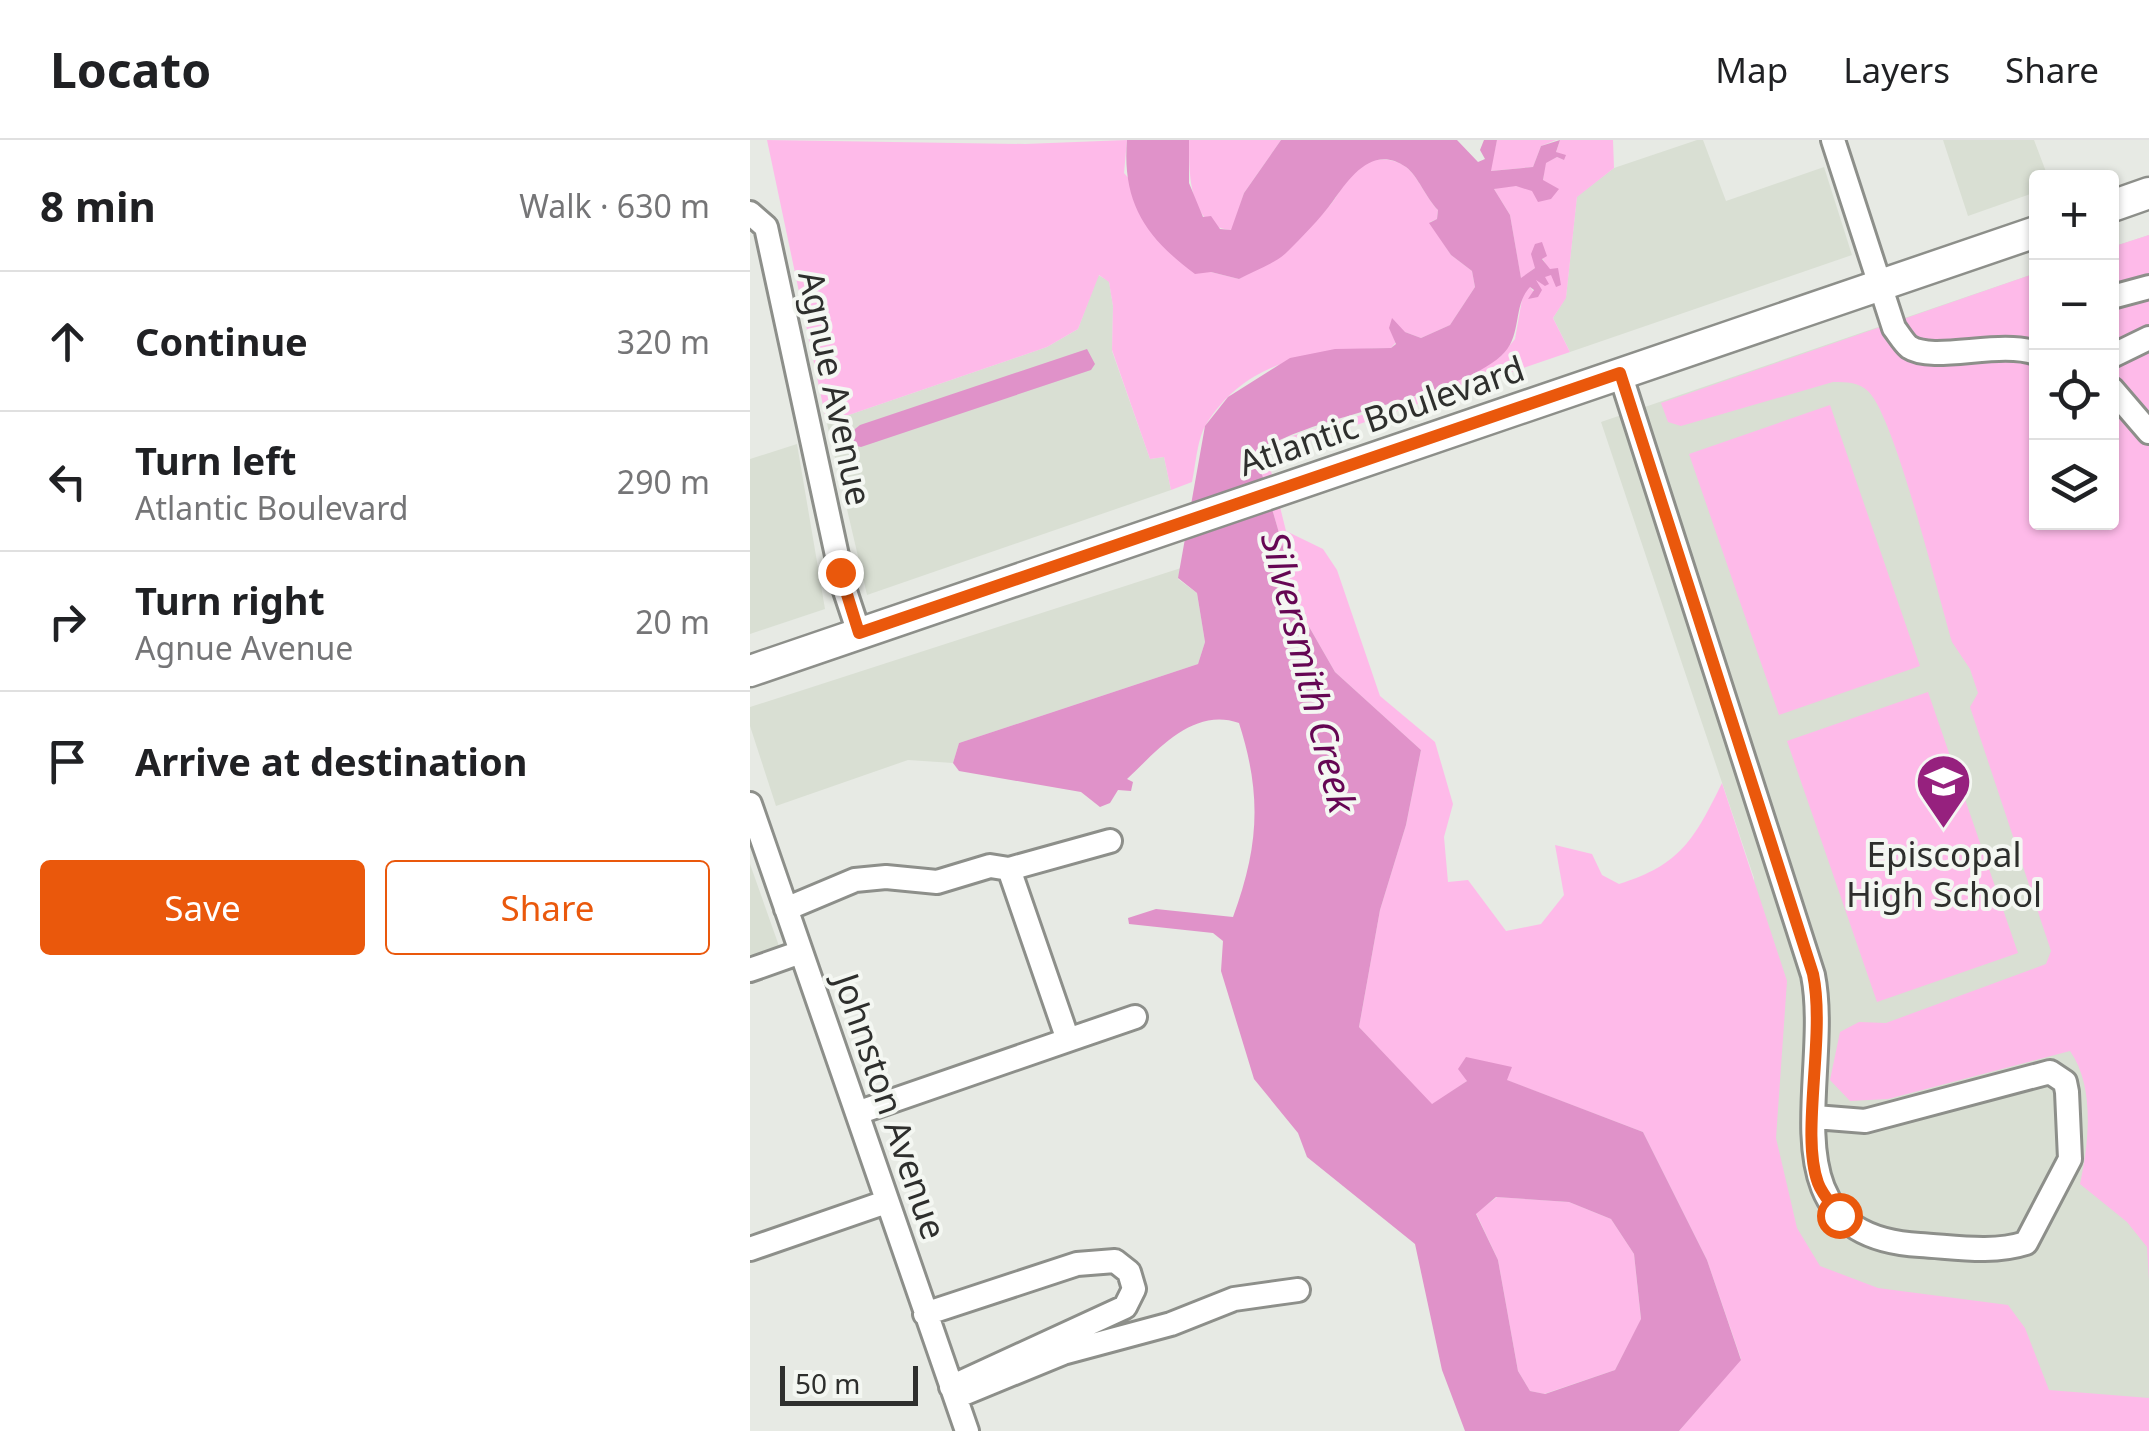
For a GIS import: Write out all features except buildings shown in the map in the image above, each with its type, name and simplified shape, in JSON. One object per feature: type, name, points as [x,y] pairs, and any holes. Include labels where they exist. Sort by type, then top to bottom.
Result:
[{"type":"main road","points":[[2119,204],[2149,193]]},
{"type":"main road","name":"Atlantic Boulevard","points":[[750,671],[2029,234]]},
{"type":"street","points":[[1833,140],[1883,284],[1894,328],[1909,347],[1934,354],[2027,350]]},
{"type":"street","name":"Agnue Avenue","points":[[754,215],[766,227],[844,588],[859,633]]},
{"type":"street","points":[[2119,294],[2149,287]]},
{"type":"street","points":[[2119,353],[2149,338]]},
{"type":"street","points":[[1620,373],[1813,974],[1820,1006],[1814,1118],[1818,1182],[1839,1215],[1885,1243],[2006,1250],[2026,1243],[2070,1159],[2068,1092],[2064,1082],[2050,1072],[1865,1121],[1814,1118]]},
{"type":"street","points":[[2119,397],[2149,432]]},
{"type":"street","name":"Johnston Avenue","points":[[750,804],[967,1431]]},
{"type":"street","points":[[786,909],[855,880],[886,877],[938,882],[990,866],[1009,869],[1110,841]]},
{"type":"street","points":[[1009,869],[1068,1040]]},
{"type":"street","points":[[750,970],[801,952]]},
{"type":"street","points":[[857,1112],[1135,1017]]},
{"type":"street","points":[[750,1249],[886,1202]]},
{"type":"street","points":[[925,1314],[1077,1264],[1115,1261],[1129,1272],[1134,1289],[1125,1307],[953,1392]]},
{"type":"street","points":[[953,1392],[1063,1353],[1172,1324],[1234,1300],[1298,1290]]},
{"type":"shaded area","points":[[767,140],[1025,144],[1127,140],[1124,173],[1211,272],[1239,279],[1315,221],[1363,165],[1391,160],[1410,171],[1438,210],[1437,219],[1430,222],[1451,255],[1472,271],[1475,287],[1450,325],[1421,338],[1405,332],[1391,348],[1313,355],[1265,371],[1243,384],[1207,423],[1192,482],[1171,490],[1164,457],[1150,459],[1112,350],[1109,282],[1099,275],[1078,329],[1047,347],[840,418],[825,415]]},
{"type":"shaded area","points":[[1189,140],[1281,140],[1244,193],[1232,230],[1207,220],[1199,209],[1191,182]]},
{"type":"shaded area","points":[[1497,140],[1556,140],[1541,146],[1533,167],[1490,171]]},
{"type":"shaded area","points":[[1560,140],[1613,140],[1614,168],[1577,197],[1566,298],[1553,318],[1570,352],[1298,445],[1289,437],[1401,403],[1500,357],[1515,339],[1523,294],[1529,286],[1538,297],[1535,280],[1551,274],[1537,248],[1536,267],[1521,279],[1510,215],[1494,189],[1558,189],[1543,181],[1545,163],[1557,157],[1564,160],[1556,152]]},
{"type":"shaded area","points":[[1703,140],[1726,201],[1824,167],[1852,255],[1570,352],[1553,318],[1566,297],[1577,196],[1614,168]]},
{"type":"shaded area","points":[[1943,140],[2034,140],[2045,170],[2029,170],[2029,194],[1968,216]]},
{"type":"shaded area","name":"Episcopal High School","points":[[2149,235],[2149,1431],[1775,1396],[1754,878],[1601,422],[2029,275],[2029,530],[2119,530],[2119,245]]},
{"type":"shaded area","points":[[2149,235],[2149,1280],[2147,1247],[2127,1222],[2080,1184],[2086,1151],[2087,1098],[2070,1051],[1888,1099],[1850,1101],[1830,1080],[1840,1032],[1859,1022],[1886,1023],[2046,964],[2051,951],[1970,707],[1978,693],[1970,669],[1952,642],[1903,471],[1880,409],[1865,389],[1843,382],[1681,426],[1668,422],[1661,403],[2029,275],[2029,530],[2119,530],[2119,245]]},
{"type":"shaded area","points":[[1098,275],[1109,281],[1112,351],[1150,459],[1164,457],[1171,490],[867,595],[825,415],[840,418],[1047,347],[1078,329]]},
{"type":"shaded area","points":[[1830,405],[1920,666],[1779,715],[1689,454]]},
{"type":"shaded area","points":[[1275,442],[1268,459],[1286,531],[1323,549],[1337,570],[1380,696],[1435,742],[1453,804],[1444,837],[1448,882],[1468,880],[1506,931],[1541,924],[1564,895],[1555,845],[1592,854],[1602,875],[1619,884],[1657,868],[1684,847],[1722,783],[1787,981],[1776,1138],[1797,1228],[1820,1266],[1878,1288],[2008,1305],[2025,1328],[2049,1390],[2149,1398],[2149,1431],[1679,1431],[1741,1359],[1707,1260],[1643,1132],[1506,1080],[1511,1067],[1467,1081],[1432,1105],[1359,1027],[1380,910],[1406,825],[1421,750],[1335,672],[1296,604],[1285,604],[1280,593],[1284,550],[1257,457]]},
{"type":"shaded area","points":[[797,444],[825,609],[750,634],[750,459]]},
{"type":"shaded area","points":[[1181,568],[1178,579],[1197,593],[1205,642],[1198,664],[959,743],[953,763],[908,760],[776,806],[750,726],[750,707]]},
{"type":"shaded area","points":[[1928,692],[2018,953],[1877,1002],[1787,741]]},
{"type":"shaded area","points":[[750,864],[779,946],[750,956]]},
{"type":"shaded area","points":[[1497,1197],[1569,1202],[1611,1219],[1634,1254],[1641,1320],[1615,1370],[1544,1394],[1530,1391],[1518,1371],[1498,1260],[1476,1213]]},
{"type":"water","name":"Silversmith Creek","points":[[1127,140],[1189,140],[1189,183],[1203,217],[1211,216],[1220,229],[1231,230],[1244,193],[1281,140],[1457,140],[1478,162],[1485,159],[1480,150],[1484,140],[1497,140],[1491,171],[1533,167],[1541,146],[1560,140],[1556,152],[1566,155],[1564,160],[1557,157],[1546,163],[1543,180],[1559,189],[1551,199],[1538,202],[1532,191],[1516,186],[1494,189],[1510,215],[1521,278],[1535,268],[1531,254],[1535,244],[1542,242],[1547,256],[1542,259],[1550,269],[1558,268],[1561,285],[1556,287],[1551,275],[1545,277],[1549,284],[1545,286],[1536,280],[1542,290],[1538,297],[1528,299],[1534,290],[1530,287],[1521,303],[1512,340],[1501,356],[1445,386],[1299,432],[1257,457],[1284,550],[1280,593],[1285,604],[1296,604],[1335,672],[1421,750],[1406,825],[1380,910],[1359,1027],[1432,1104],[1467,1081],[1458,1069],[1466,1057],[1512,1067],[1507,1080],[1643,1132],[1707,1260],[1741,1360],[1679,1431],[1465,1431],[1442,1370],[1415,1244],[1307,1157],[1298,1133],[1254,1079],[1221,971],[1223,941],[1213,933],[1129,924],[1128,918],[1156,909],[1233,917],[1248,867],[1254,820],[1251,774],[1239,723],[1206,721],[1177,734],[1127,779],[1133,782],[1131,791],[1118,790],[1110,803],[1100,807],[1081,792],[959,771],[953,763],[959,743],[1198,664],[1205,642],[1197,593],[1178,578],[1205,426],[1228,397],[1290,358],[1335,349],[1391,348],[1396,344],[1389,328],[1392,318],[1405,332],[1421,338],[1450,325],[1475,287],[1472,271],[1451,255],[1429,223],[1437,219],[1438,210],[1410,171],[1394,161],[1383,159],[1364,166],[1286,253],[1239,279],[1211,272],[1195,274],[1163,246],[1140,216],[1128,182]],"holes":[[[1496,1197],[1569,1202],[1611,1219],[1634,1254],[1641,1319],[1615,1370],[1545,1394],[1530,1391],[1518,1371],[1498,1260],[1476,1214]]]},
{"type":"water","points":[[1087,349],[1095,364],[1091,370],[861,447],[853,445],[850,433],[860,425]]},
{"type":"place","name":"Episcopal High School","points":[[1944,831]]},
{"type":"route","points":[[840,572],[859,633],[1620,373],[1813,974],[1820,1006],[1813,1148],[1818,1182],[1839,1215]]}]
